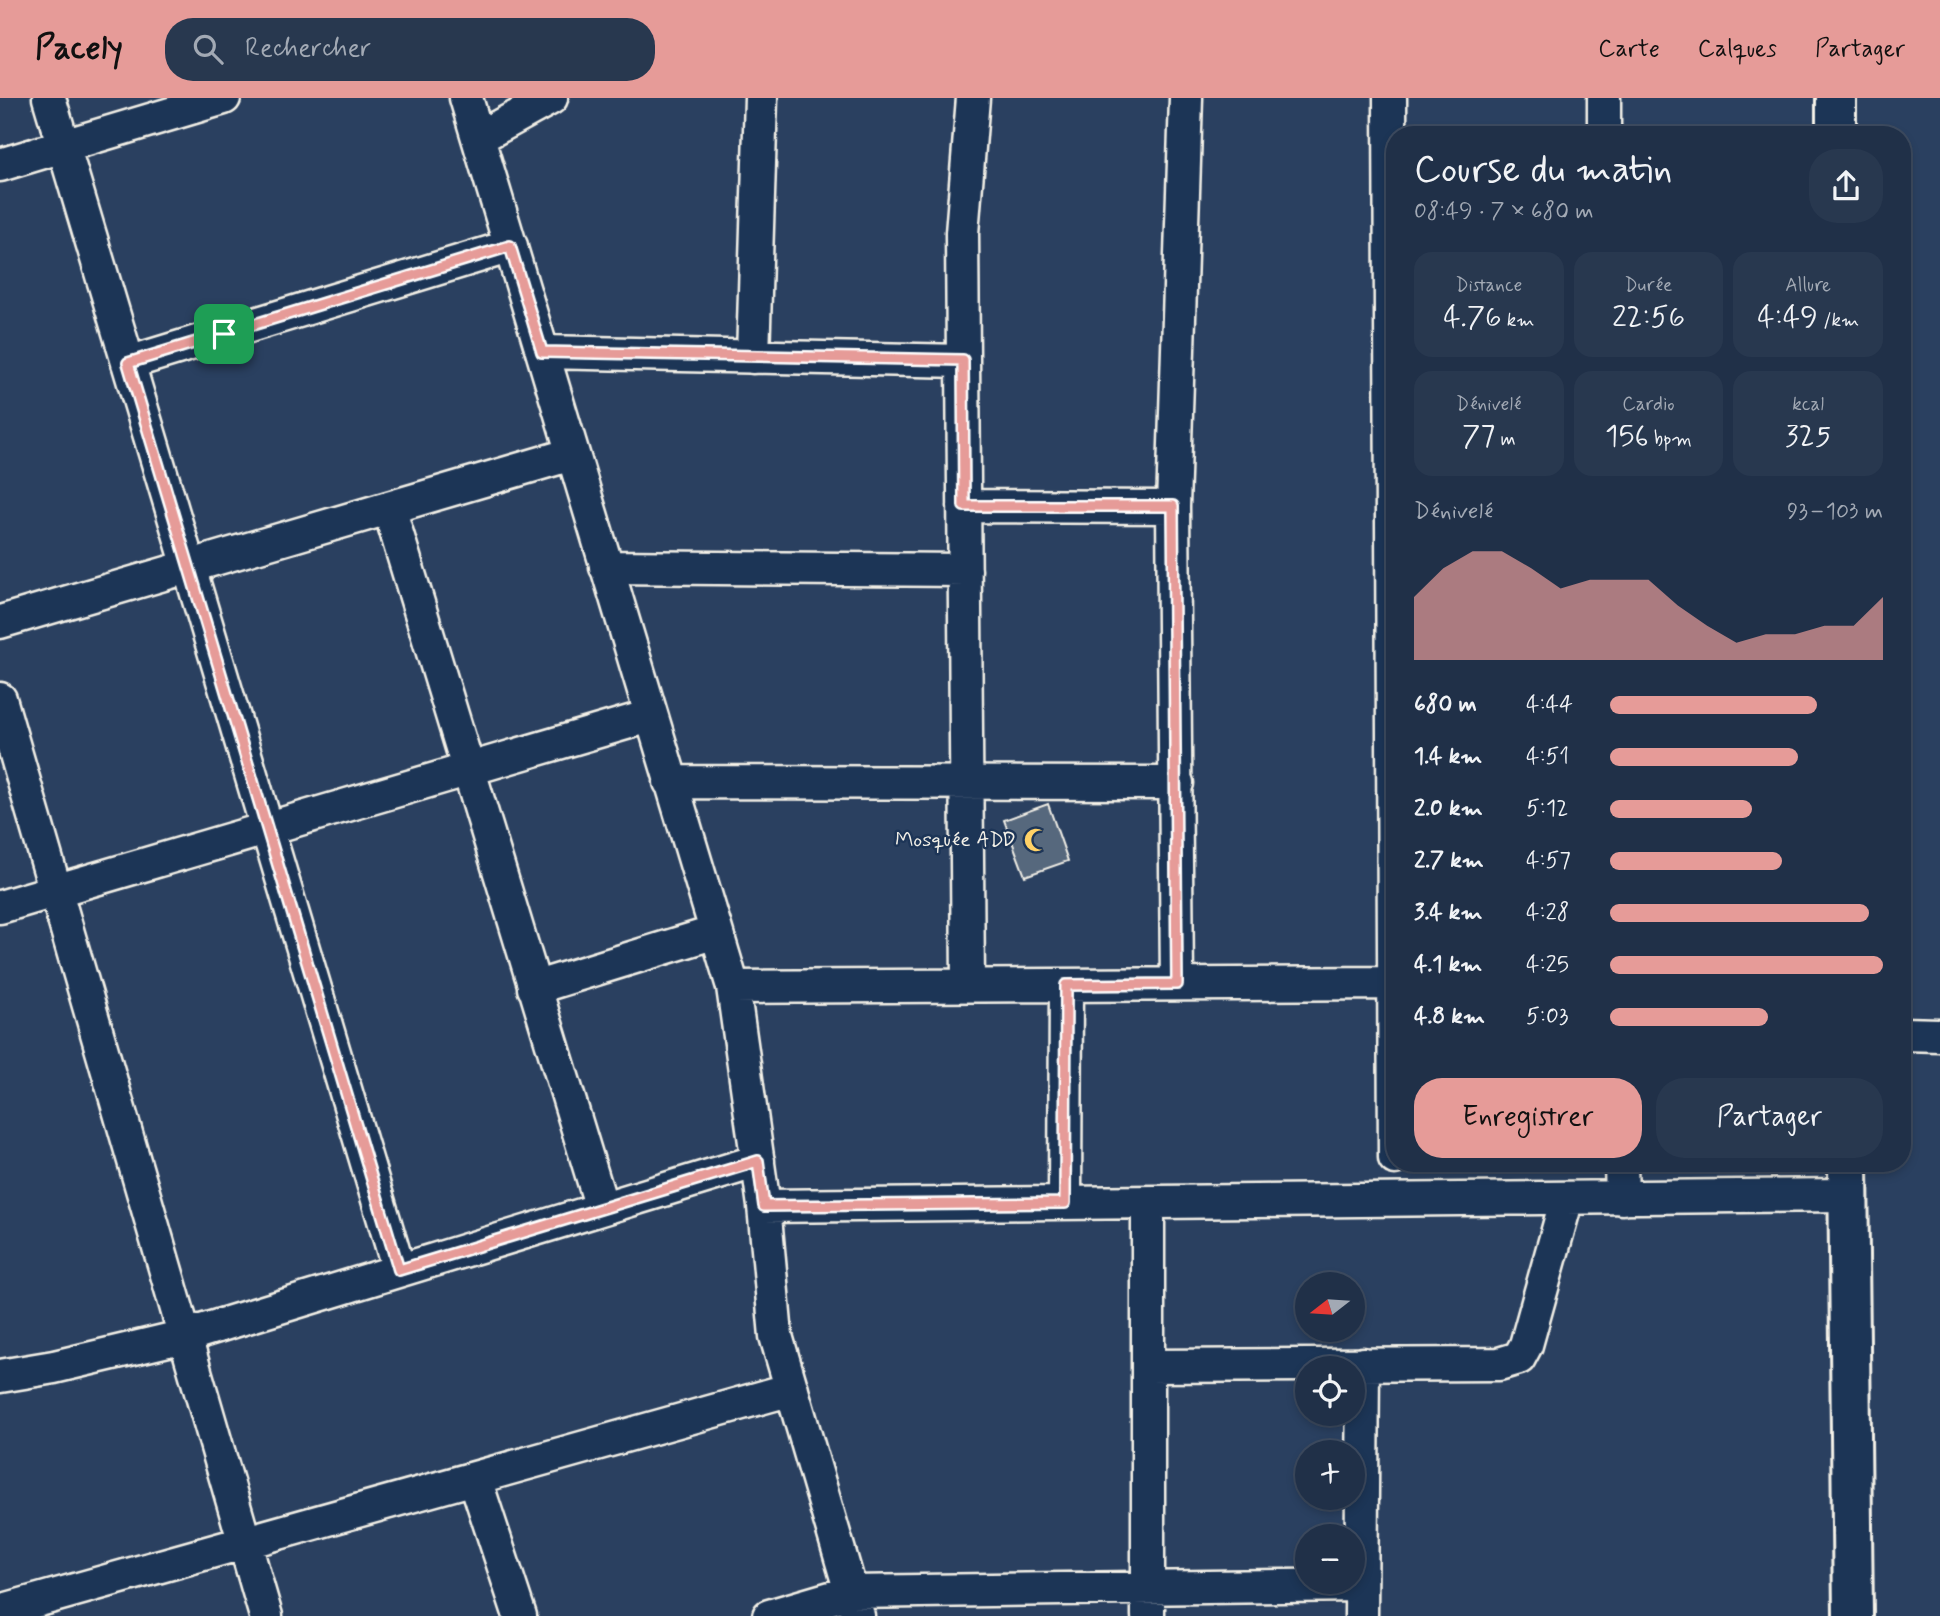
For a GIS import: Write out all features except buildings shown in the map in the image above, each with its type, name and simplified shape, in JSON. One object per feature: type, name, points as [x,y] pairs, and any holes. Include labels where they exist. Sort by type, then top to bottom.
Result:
[{"type":"street","points":[[49,98],[399,1270]]},
{"type":"street","points":[[0,165],[224,98]]},
{"type":"street","points":[[466,98],[733,987],[764,1206],[776,1336],[854,1604]]},
{"type":"street","points":[[478,138],[551,98]]},
{"type":"street","points":[[752,357],[761,98]]},
{"type":"street","points":[[968,985],[962,233],[973,98]]},
{"type":"street","points":[[1177,984],[1173,506],[1186,98]]},
{"type":"street","points":[[1390,98],[1391,126]]},
{"type":"street","points":[[1604,98],[1604,126]]},
{"type":"street","points":[[1836,98],[1836,126]]},
{"type":"street","points":[[128,363],[510,246]]},
{"type":"street","points":[[542,352],[963,360]]},
{"type":"street","points":[[0,622],[572,454]]},
{"type":"street","points":[[964,506],[1173,506]]},
{"type":"street","points":[[389,508],[602,1208]]},
{"type":"street","points":[[606,567],[965,570]]},
{"type":"street","points":[[0,699],[266,1616]]},
{"type":"street","points":[[0,907],[650,716]]},
{"type":"street","points":[[670,782],[1177,783]]},
{"type":"street","points":[[534,988],[716,932]]},
{"type":"street","points":[[733,987],[1386,983]]},
{"type":"street","points":[[1065,1203],[1066,985]]},
{"type":"street","points":[[1911,1034],[1940,1035]]},
{"type":"street","points":[[0,1376],[54,1367],[185,1336],[758,1161]]},
{"type":"street","points":[[1395,1172],[1395,1200]]},
{"type":"street","points":[[1621,1172],[1622,1198]]},
{"type":"street","points":[[764,1206],[1622,1198],[1848,1180],[1853,1616]]},
{"type":"street","points":[[1365,1364],[1499,1364],[1519,1358],[1527,1345],[1567,1198]]},
{"type":"street","points":[[1148,1203],[1148,1602]]},
{"type":"street","points":[[1148,1366],[1295,1365]]},
{"type":"street","points":[[0,1611],[792,1389]]},
{"type":"street","points":[[769,1616],[854,1604],[1361,1601],[1362,1426]]},
{"type":"street","points":[[474,1479],[520,1616]]},
{"type":"place","name":"Mosquée ADD","points":[[1036,840]]},
{"type":"route","points":[[510,246],[542,352],[963,360],[964,506],[1173,506],[1177,984],[1066,985],[1065,1203],[764,1206],[758,1161],[399,1270],[128,363],[224,334],[510,246]]}]
